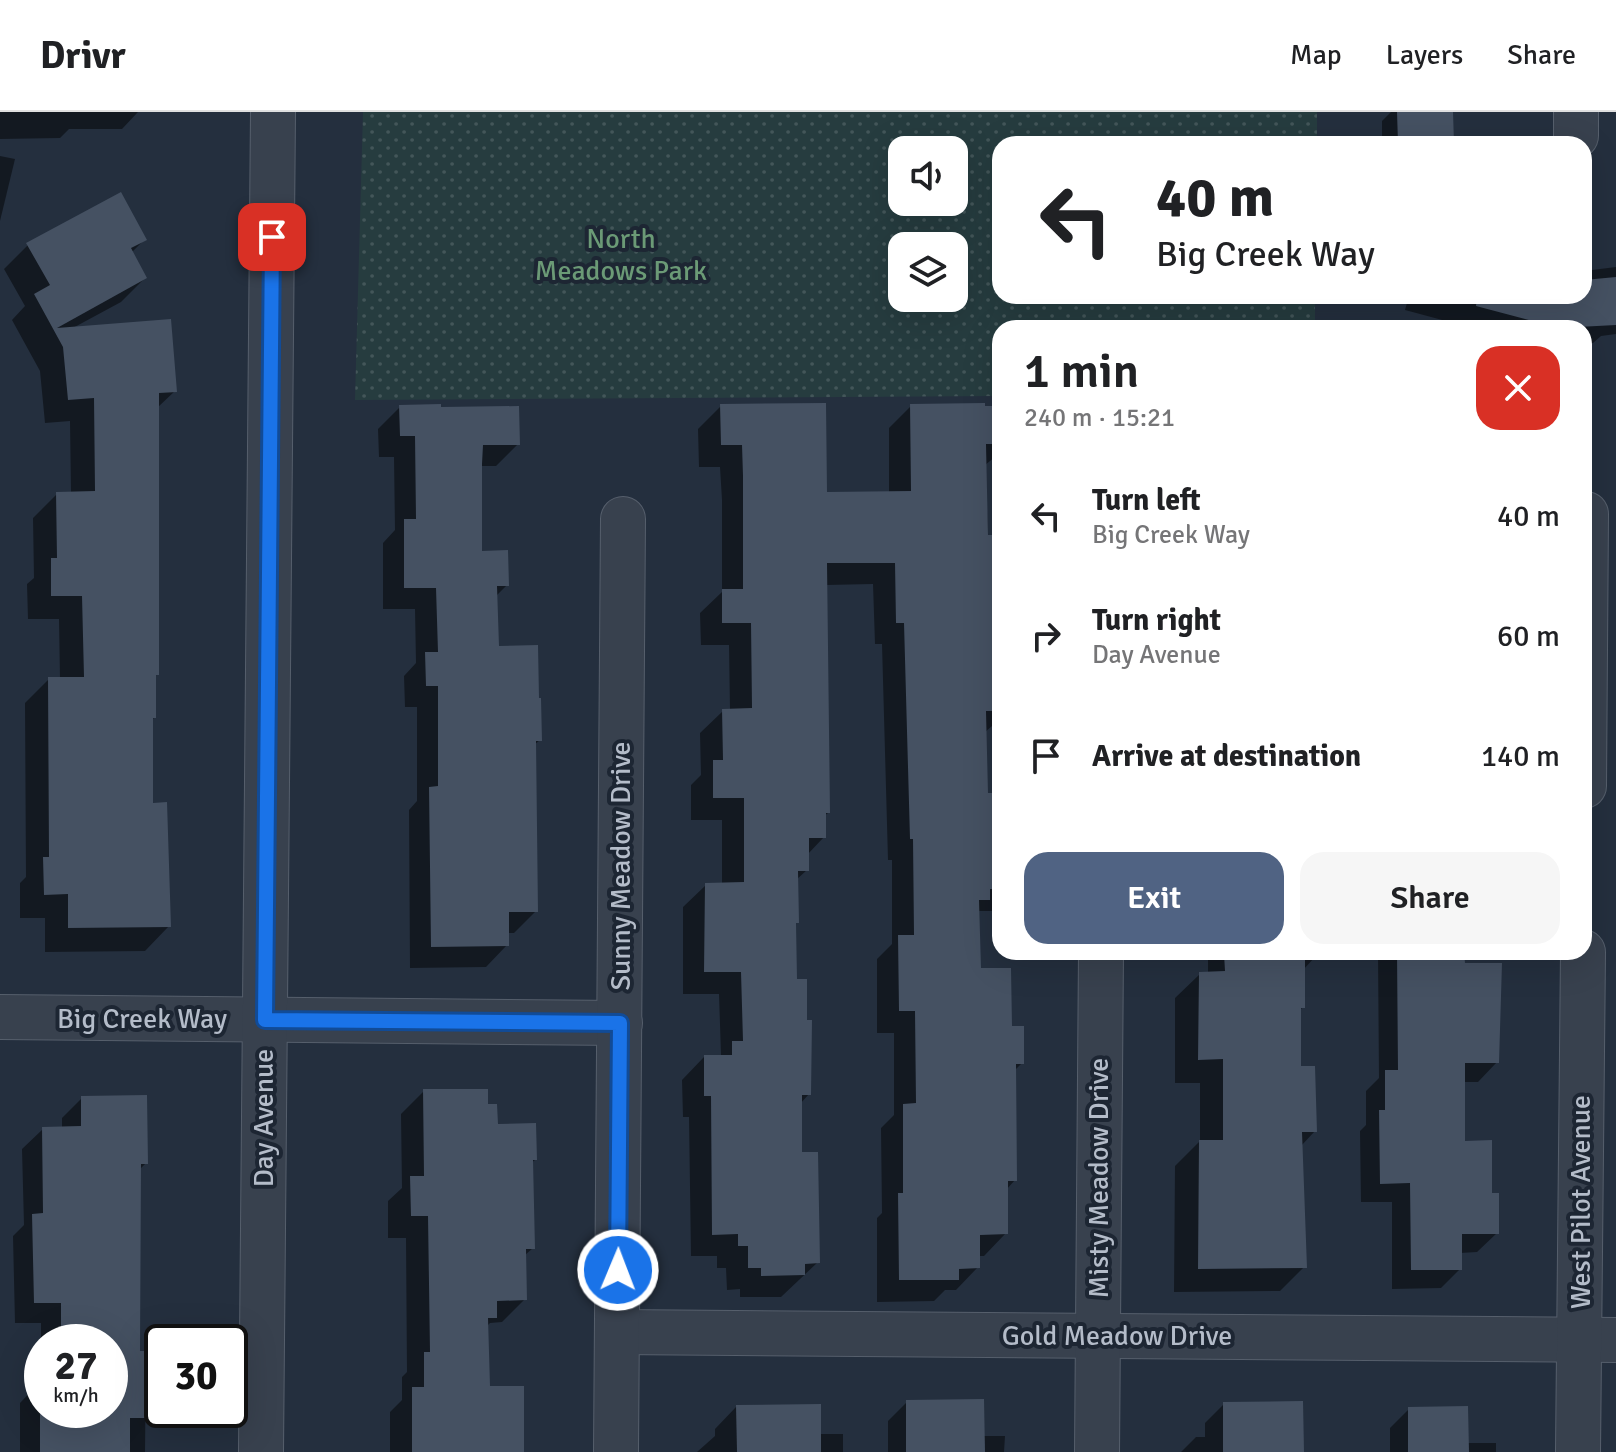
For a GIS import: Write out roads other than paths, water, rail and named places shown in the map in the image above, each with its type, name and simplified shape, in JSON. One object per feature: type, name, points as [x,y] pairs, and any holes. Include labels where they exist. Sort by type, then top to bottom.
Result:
[{"type":"street","name":"Day Avenue","points":[[261,1452],[273,112]]},
{"type":"street","name":"Sunny Meadow Drive","points":[[616,1452],[623,519]]},
{"type":"street","name":"Misty Meadow Drive","points":[[1097,1452],[1101,960]]},
{"type":"street","name":"West Pilot Avenue","points":[[1578,1452],[1598,1340],[1583,960]]},
{"type":"street","name":"Big Creek Way","points":[[0,1017],[620,1023]]},
{"type":"street","name":"Gold Meadow Drive","points":[[617,1332],[1598,1340]]},
{"type":"park label","name":"North Meadows Park","points":[[621,255]]}]
